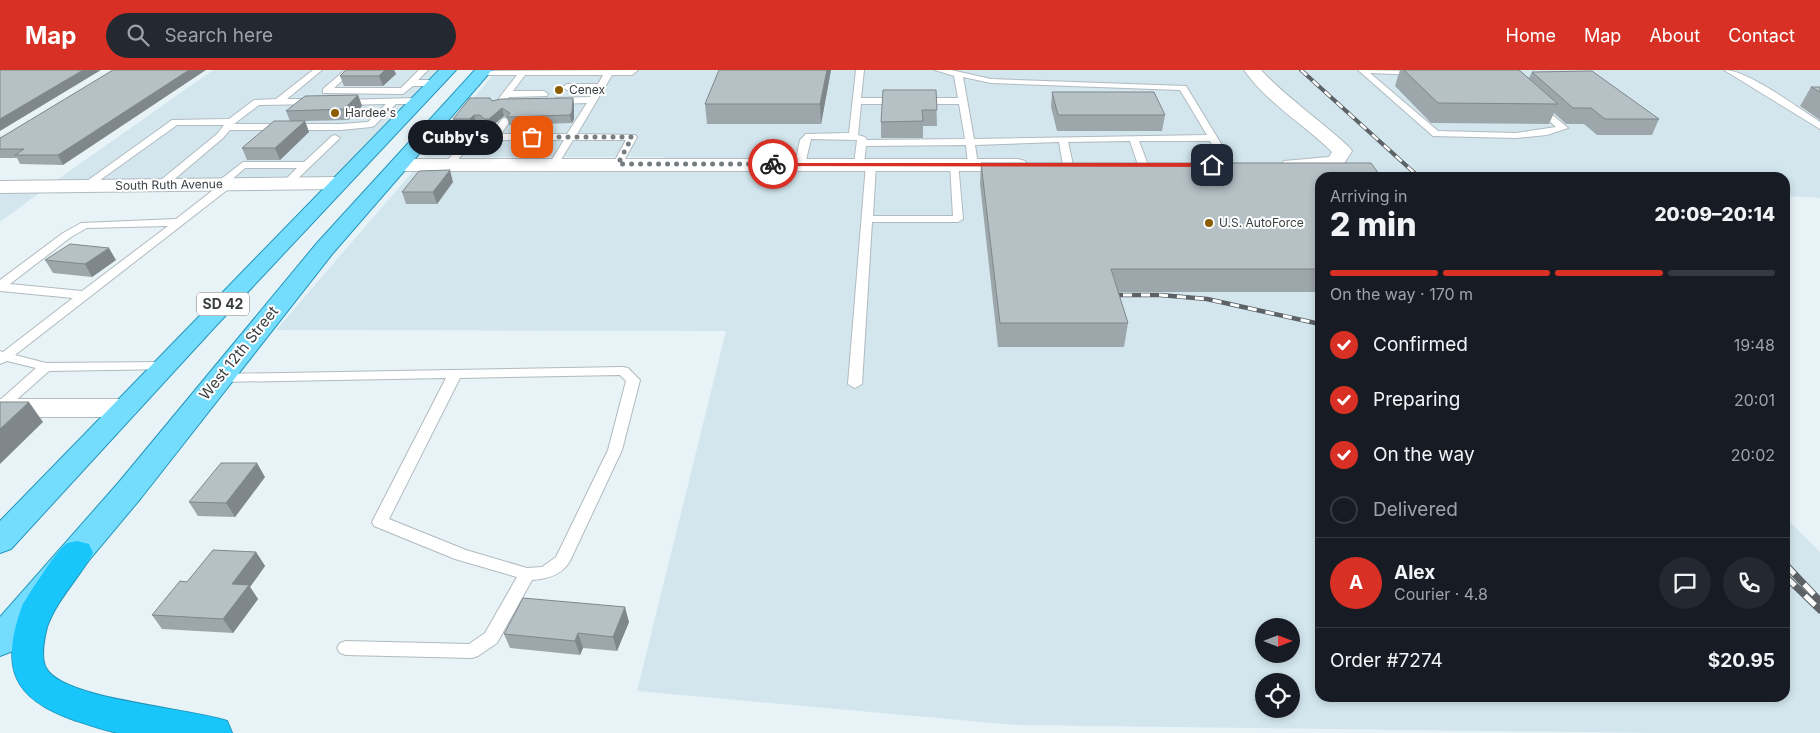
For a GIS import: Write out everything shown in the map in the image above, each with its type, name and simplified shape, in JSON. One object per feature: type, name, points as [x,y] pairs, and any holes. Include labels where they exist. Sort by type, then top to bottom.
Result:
[{"type":"highway","points":[[77,553],[41,604],[30,627],[26,647],[27,666],[35,682],[51,694],[75,705],[213,733]]},
{"type":"main road","name":"West 12th Street","points":[[0,641],[77,553],[325,248],[483,72]]},
{"type":"main road","name":"SD 42","points":[[0,541],[339,183],[414,92],[436,74]]},
{"type":"street","points":[[1252,70],[1274,94],[1320,130],[1341,159],[1319,165],[1269,165]]},
{"type":"street","points":[[400,165],[1061,165]]},
{"type":"street","points":[[1220,165],[1249,165]]},
{"type":"street","name":"South Ruth Avenue","points":[[0,187],[339,183]]},
{"type":"street","points":[[0,407],[125,408]]},
{"type":"lane","points":[[278,102],[318,70]]},
{"type":"lane","points":[[350,70],[326,91],[414,92]]},
{"type":"lane","points":[[506,94],[518,104],[600,87],[632,73],[634,70]]},
{"type":"lane","points":[[853,136],[860,70]]},
{"type":"lane","points":[[939,70],[991,81],[1183,88],[1214,138],[1220,165]]},
{"type":"lane","points":[[1363,70],[1431,74]]},
{"type":"lane","points":[[1363,70],[1436,134],[1522,136],[1543,134],[1563,128],[1528,97]]},
{"type":"lane","points":[[1728,70],[1776,97],[1820,126]]},
{"type":"lane","points":[[483,72],[523,73],[600,87]]},
{"type":"lane","points":[[506,94],[523,73]]},
{"type":"lane","points":[[867,219],[958,219],[964,164],[970,142],[958,74]]},
{"type":"lane","points":[[564,91],[600,87]]},
{"type":"lane","points":[[506,94],[600,87]]},
{"type":"lane","points":[[554,164],[600,87]]},
{"type":"lane","points":[[506,94],[546,91]]},
{"type":"lane","points":[[857,101],[963,101]]},
{"type":"lane","points":[[160,186],[220,136],[229,124],[257,102],[326,102]]},
{"type":"lane","points":[[336,102],[395,113]]},
{"type":"lane","points":[[85,186],[175,122],[341,127],[371,124],[395,113]]},
{"type":"lane","points":[[371,124],[395,113]]},
{"type":"lane","points":[[494,137],[505,122]]},
{"type":"lane","points":[[449,165],[479,127]]},
{"type":"lane","points":[[800,164],[805,140],[809,136],[853,136],[862,139],[867,219],[855,384]]},
{"type":"lane","points":[[472,137],[632,137],[618,164]]},
{"type":"lane","points":[[286,184],[335,138]]},
{"type":"lane","points":[[1133,138],[1143,165]]},
{"type":"lane","points":[[862,143],[1214,138]]},
{"type":"lane","points":[[1061,165],[1062,139]]},
{"type":"lane","points":[[2,357],[179,222],[223,185],[243,165],[306,165]]},
{"type":"lane","points":[[0,287],[67,235],[85,225],[179,222]]},
{"type":"lane","points":[[0,287],[84,295]]},
{"type":"lane","points":[[2,357],[46,367],[164,366]]},
{"type":"lane","points":[[0,407],[46,367]]},
{"type":"lane","points":[[219,378],[623,371],[633,380],[615,450],[562,561],[546,574],[527,574],[461,555],[380,522],[455,374]]},
{"type":"lane","points":[[346,648],[472,651],[491,638],[527,574]]},
{"type":"shaded area","points":[[213,70],[437,70],[331,181],[54,182]]},
{"type":"shaded area","points":[[497,70],[1820,70],[1820,198],[1790,196],[1790,172],[1315,172],[1315,702],[1790,702],[1790,522],[1820,552],[1820,733],[1656,733],[1015,725],[637,691],[726,331],[276,330],[415,169],[659,169],[664,157],[424,157]]},
{"type":"shaded area","points":[[0,182],[54,182],[0,222]]},
{"type":"building","points":[[0,70],[83,70],[0,119]]},
{"type":"building","points":[[113,70],[189,70],[58,155],[15,155],[24,149],[0,149],[0,138]]},
{"type":"building","points":[[346,70],[385,70],[379,76],[340,76]]},
{"type":"building","points":[[719,70],[827,70],[820,104],[705,104]]},
{"type":"building","points":[[1404,70],[1519,70],[1558,104],[1438,103]]},
{"type":"building","points":[[1592,71],[1659,119],[1605,119],[1591,108],[1573,108],[1532,72]]},
{"type":"building","points":[[1811,87],[1820,87],[1820,92]]},
{"type":"building","points":[[883,90],[936,90],[937,110],[922,110],[923,121],[881,122]]},
{"type":"building","points":[[1052,92],[1154,92],[1165,115],[1058,115]]},
{"type":"building","points":[[358,95],[344,109],[286,111],[305,96]]},
{"type":"building","points":[[470,98],[490,98],[492,101],[501,99],[573,98],[570,115],[507,117],[510,113],[502,108],[489,119],[484,119],[480,115],[474,115],[470,119],[453,119]]},
{"type":"building","points":[[274,121],[305,121],[275,148],[242,148]]},
{"type":"building","points":[[981,163],[1371,163],[1378,172],[1315,172],[1315,269],[1111,269],[1128,323],[1000,323]]},
{"type":"building","points":[[450,170],[433,192],[402,192],[419,171]]},
{"type":"building","points":[[70,244],[109,248],[85,264],[45,260]]},
{"type":"building","points":[[0,402],[29,402],[0,429]]},
{"type":"building","points":[[221,463],[257,463],[226,503],[189,502]]},
{"type":"building","points":[[213,550],[256,552],[232,584],[249,585],[223,619],[152,615],[180,581],[187,582]]},
{"type":"building","points":[[523,598],[625,607],[613,637],[578,633],[575,641],[504,634]]},
{"type":"railway","points":[[1301,70],[1413,172]]},
{"type":"railway","points":[[1105,295],[1160,295],[1207,299],[1315,323]]},
{"type":"railway","points":[[1790,569],[1820,601]]},
{"type":"railway","points":[[1790,581],[1820,610]]},
{"type":"way so far","points":[[532,137],[632,137],[618,164],[773,164]]},
{"type":"place","name":"Cenex","points":[[559,90]]},
{"type":"place","name":"Hardee's","points":[[335,113]]},
{"type":"place","name":"Cubby's","points":[[532,137]]},
{"type":"place","name":"U.S. AutoForce","points":[[1209,223]]},
{"type":"route","points":[[773,164],[1212,165]]}]
